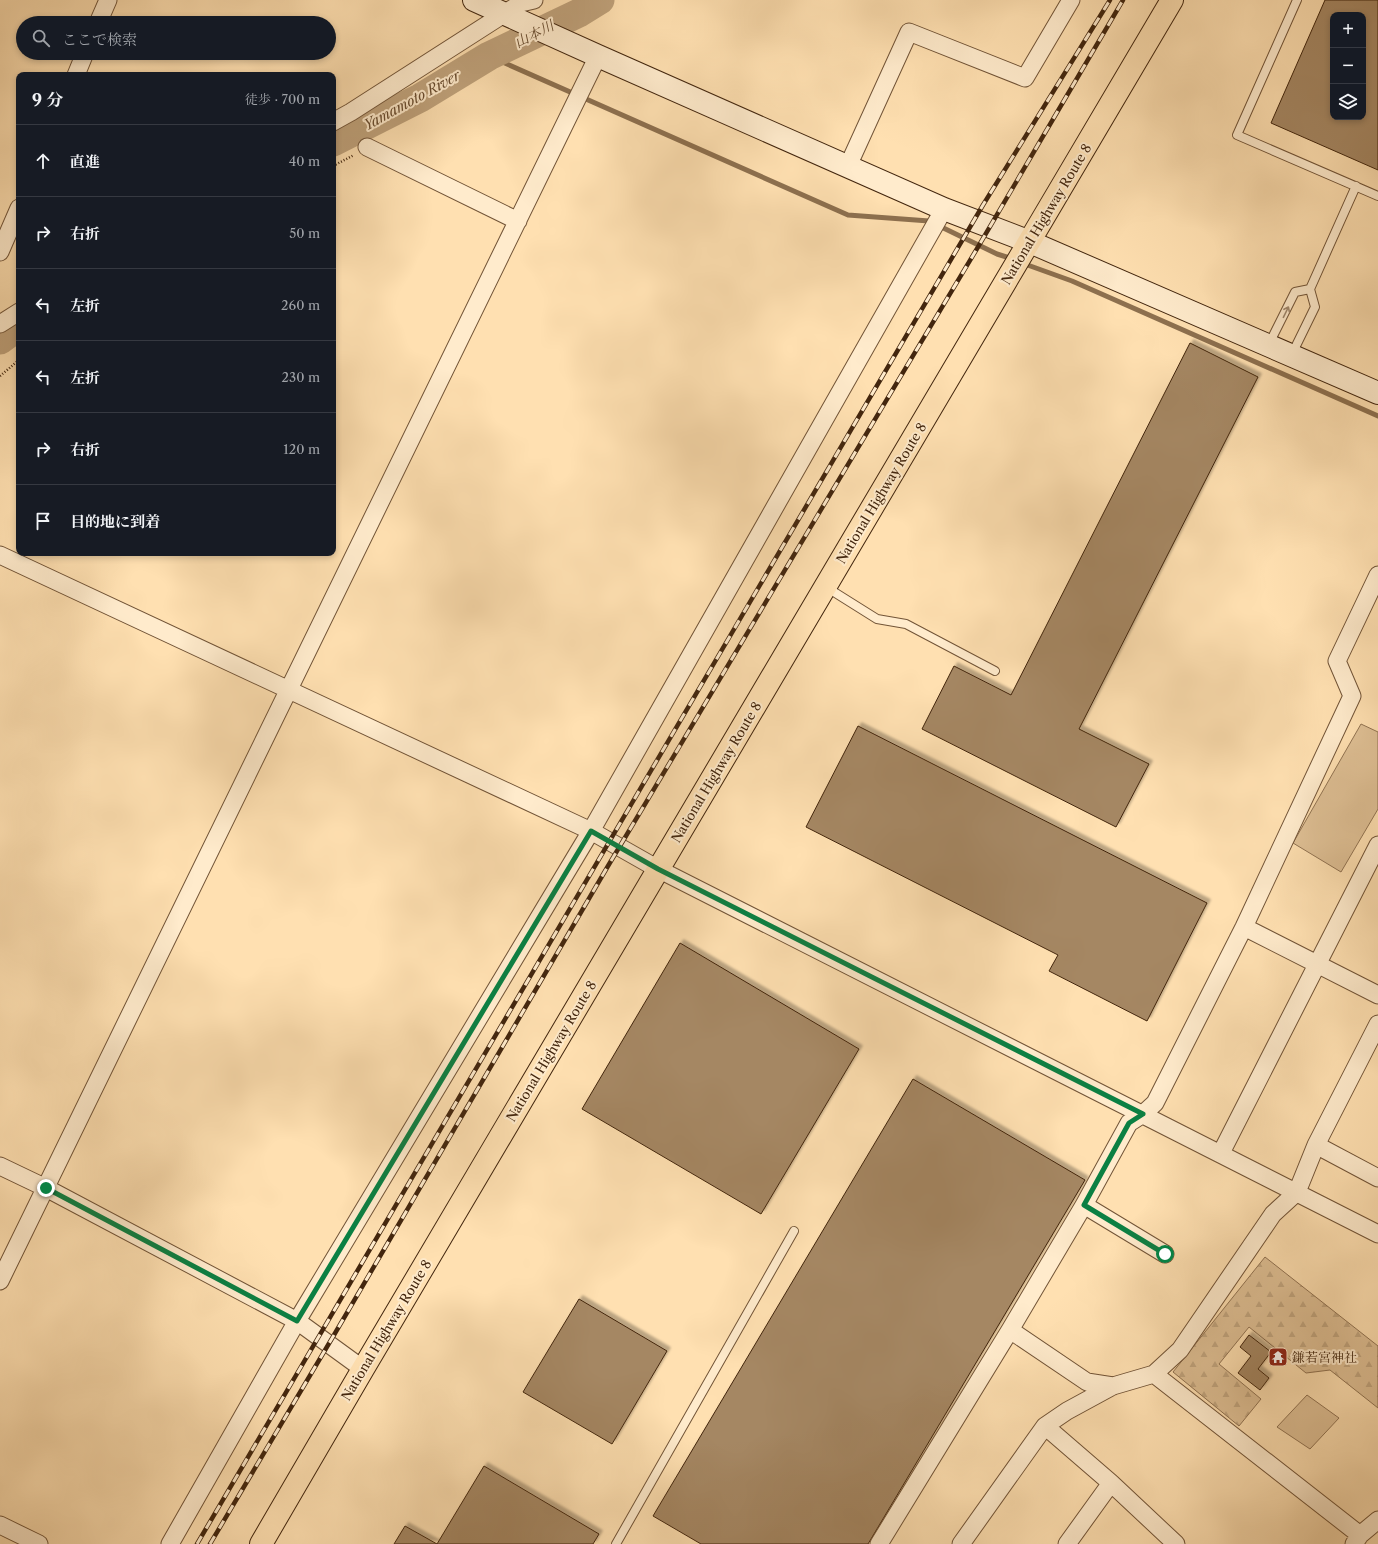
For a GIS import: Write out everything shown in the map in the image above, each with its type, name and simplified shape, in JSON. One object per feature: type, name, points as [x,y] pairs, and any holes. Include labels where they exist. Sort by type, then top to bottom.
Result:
[{"type":"highway","name":"National Highway Route 8","points":[[261,1544],[1172,0]]},
{"type":"street","points":[[101,16],[108,0]]},
{"type":"street","points":[[474,0],[944,209],[1030,242],[1378,393]]},
{"type":"street","points":[[336,120],[513,17],[521,3],[534,0]]},
{"type":"street","points":[[848,166],[909,32],[1025,78],[1071,0]]},
{"type":"street","points":[[0,1281],[598,56]]},
{"type":"street","points":[[77,72],[82,60]]},
{"type":"street","points":[[367,147],[518,221]]},
{"type":"street","points":[[170,1544],[297,1321],[591,831],[944,209]]},
{"type":"street","points":[[0,252],[16,215]]},
{"type":"street","points":[[0,324],[16,314]]},
{"type":"street","points":[[0,555],[591,831],[658,869],[1221,1153],[1378,1234]]},
{"type":"street","points":[[879,1544],[1010,1330],[1084,1205],[1129,1123],[1143,1114],[1155,1103],[1244,927],[1352,696],[1337,661],[1378,575]]},
{"type":"street","points":[[1221,1153],[1378,845]]},
{"type":"street","points":[[1244,927],[1378,995]]},
{"type":"street","points":[[961,1544],[1045,1426],[1068,1411],[1113,1386],[1154,1374],[1180,1350],[1273,1214],[1296,1192],[1316,1145],[1378,1024]]},
{"type":"street","points":[[1316,1145],[1378,1178]]},
{"type":"street","points":[[0,1166],[46,1188],[297,1321],[363,1369]]},
{"type":"street","points":[[1084,1205],[1165,1254]]},
{"type":"street","points":[[1010,1330],[1086,1382],[1113,1386]]},
{"type":"street","points":[[1154,1374],[1357,1540],[1378,1521]]},
{"type":"street","points":[[1045,1426],[1111,1483],[1176,1544]]},
{"type":"street","points":[[1067,1544],[1111,1483]]},
{"type":"street","points":[[0,1525],[39,1544]]},
{"type":"lane","points":[[1297,0],[1237,135],[1378,196]]},
{"type":"lane","points":[[1291,355],[1316,307],[1310,290],[1356,186]]},
{"type":"lane","points":[[1269,345],[1295,292],[1310,290]]},
{"type":"lane","points":[[826,587],[877,619],[906,624],[995,671]]},
{"type":"lane","points":[[616,1544],[794,1231]]},
{"type":"path","points":[[336,164],[367,147]]},
{"type":"path","points":[[0,376],[16,363]]},
{"type":"green space","points":[[1361,724],[1378,732],[1378,809],[1341,872],[1293,843]]},
{"type":"green space","points":[[1265,1257],[1378,1346],[1378,1408],[1330,1370],[1306,1373],[1249,1327],[1219,1364],[1261,1399],[1239,1426],[1173,1372]]},
{"type":"green space","points":[[1307,1395],[1339,1418],[1310,1449],[1277,1427]]},
{"type":"building","points":[[1325,0],[1378,0],[1378,170],[1271,123]]},
{"type":"building","points":[[1190,343],[1258,377],[1079,729],[1149,764],[1116,827],[922,729],[954,666],[1011,695]]},
{"type":"building","points":[[858,726],[1207,903],[1147,1021],[1049,971],[1058,955],[806,827]]},
{"type":"building","points":[[680,943],[859,1049],[761,1214],[582,1109]]},
{"type":"building","points":[[913,1079],[1085,1180],[868,1544],[701,1544],[653,1516]]},
{"type":"building","points":[[579,1299],[667,1351],[612,1444],[523,1392]]},
{"type":"building","points":[[1249,1335],[1271,1352],[1258,1369],[1269,1378],[1260,1390],[1238,1373],[1251,1356],[1240,1347]]},
{"type":"building","points":[[484,1466],[599,1534],[593,1544],[437,1544]]},
{"type":"building","points":[[405,1526],[437,1544],[394,1544]]},
{"type":"waterway","name":"Yamamoto River","points":[[336,140],[420,98],[489,56],[579,13],[600,0]]},
{"type":"waterway","points":[[489,56],[848,215],[929,221],[997,254],[1013,259]]},
{"type":"waterway","points":[[1022,263],[1072,281],[1378,416]]},
{"type":"waterway","name":"Yamamoto River","points":[[0,340],[16,328]]},
{"type":"railway","points":[[197,1544],[983,205],[1110,0]]},
{"type":"railway","points":[[210,1544],[608,866],[978,247],[1123,0]]},
{"type":"place","name":"鎌若宮神社","points":[[1278,1357]]},
{"type":"route","points":[[46,1188],[297,1321],[591,831],[658,869],[1143,1114],[1129,1123],[1084,1205],[1165,1254]]},
{"type":"water label","name":"山本川","points":[[534,34]]}]
